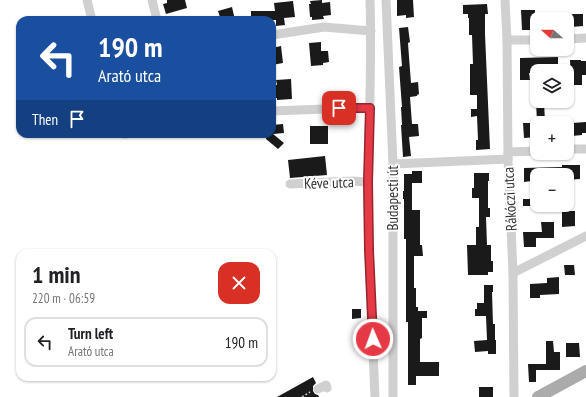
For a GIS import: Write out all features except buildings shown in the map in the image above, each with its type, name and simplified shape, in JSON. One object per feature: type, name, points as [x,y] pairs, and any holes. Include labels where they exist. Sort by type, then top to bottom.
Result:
[{"type":"main road","points":[[538,397],[586,370]]},
{"type":"street","points":[[87,0],[91,16]]},
{"type":"street","points":[[152,0],[157,16]]},
{"type":"street","name":"Budapesti út","points":[[370,0],[371,31],[368,182],[369,250],[375,397]]},
{"type":"street","name":"Budapesti út","points":[[386,0],[393,164],[393,397]]},
{"type":"street","name":"Rákóczi utca","points":[[505,0],[507,40],[508,156],[513,273],[514,397]]},
{"type":"street","points":[[276,34],[324,27],[371,31]]},
{"type":"street","points":[[574,39],[586,38]]},
{"type":"street","points":[[507,40],[530,40]]},
{"type":"street","points":[[276,111],[370,108]]},
{"type":"street","points":[[574,149],[586,149]]},
{"type":"street","points":[[393,164],[508,156],[530,152]]},
{"type":"street","name":"Kéve utca","points":[[290,184],[352,181],[368,182]]},
{"type":"street","points":[[513,273],[586,236]]},
{"type":"street","points":[[318,390],[326,385],[327,388]]},
{"type":"route","points":[[339,108],[370,108],[368,182],[373,339]]}]
